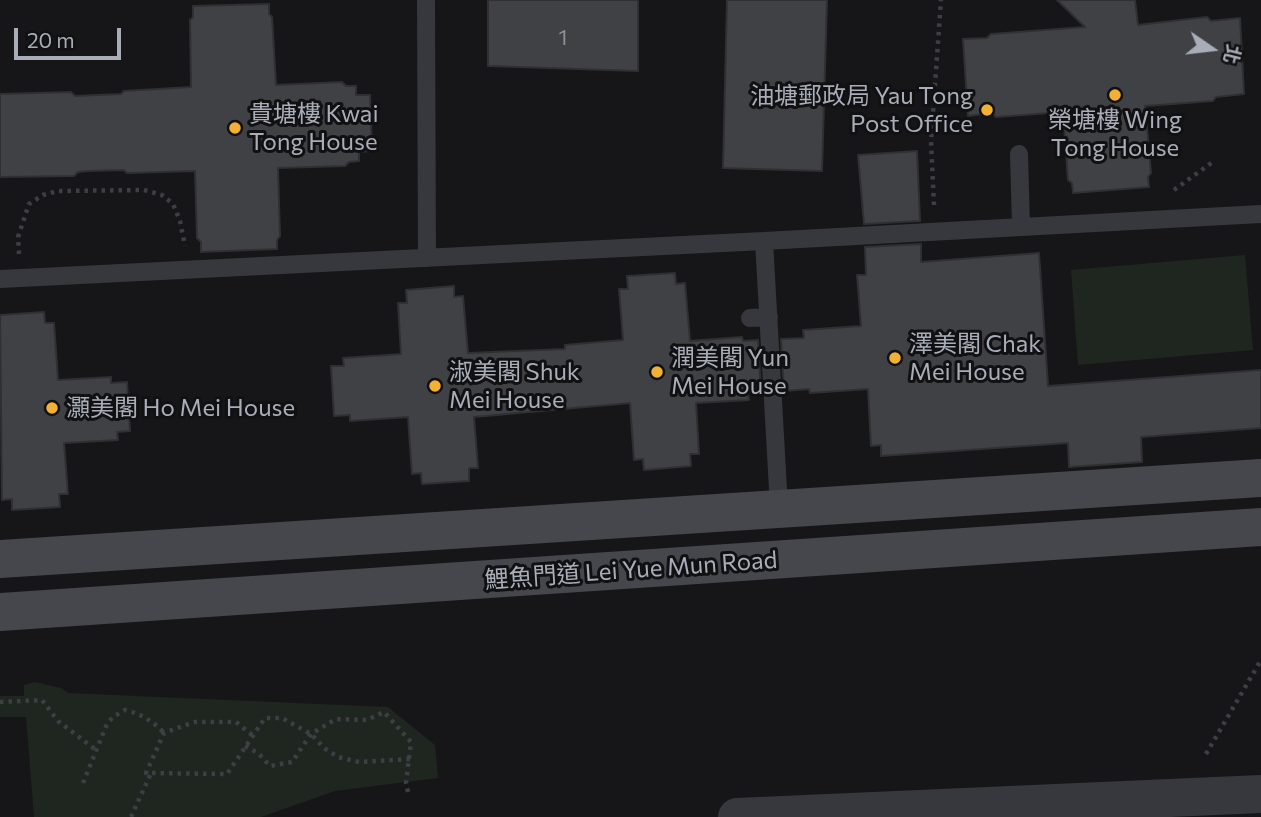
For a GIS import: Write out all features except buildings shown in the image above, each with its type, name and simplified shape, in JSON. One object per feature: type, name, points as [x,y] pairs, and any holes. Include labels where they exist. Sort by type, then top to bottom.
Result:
[{"type":"main road","points":[[0,559],[1261,478]]},
{"type":"main road","name":"鯉魚門道 Lei Yue Mun Road","points":[[0,612],[1261,527]]},
{"type":"street","points":[[737,817],[1261,794]]},
{"type":"lane","points":[[426,0],[427,258]]},
{"type":"lane","points":[[1019,154],[1021,228]]},
{"type":"lane","points":[[0,279],[764,242],[1261,214]]},
{"type":"lane","points":[[764,242],[779,507]]},
{"type":"lane","points":[[750,318],[769,317]]},
{"type":"path","points":[[934,206],[931,141],[941,0]]},
{"type":"path","points":[[19,260],[18,237],[29,204],[43,195],[58,191],[144,190],[162,195],[173,204],[187,250]]},
{"type":"path","points":[[1206,754],[1261,660]]},
{"type":"path","points":[[0,702],[42,700],[58,721],[96,750]]},
{"type":"path","points":[[83,783],[107,724],[113,717],[125,710],[138,713],[156,724],[164,733]]},
{"type":"path","points":[[245,746],[258,753],[270,766],[292,762],[312,734],[336,719],[367,720],[384,712],[411,742],[406,783],[409,797]]},
{"type":"path","points":[[252,735],[236,722],[194,722],[164,733],[146,773],[227,775],[265,718],[282,719],[312,734],[324,748],[338,757],[359,762],[410,759]]},
{"type":"path","points":[[131,817],[151,772]]},
{"type":"shaded area","points":[[1245,255],[1253,350],[1078,365],[1071,270]]},
{"type":"shaded area","points":[[35,682],[61,688],[68,693],[388,707],[435,745],[438,778],[335,791],[261,817],[34,817],[26,717],[0,717],[0,696],[24,696],[24,685]]},
{"type":"place","name":"榮塘樓 Wing Tong House","points":[[1115,95]]},
{"type":"place","name":"油塘郵政局 Yau Tong Post Office","points":[[987,110]]},
{"type":"place","name":"貴塘樓 Kwai Tong House","points":[[235,128]]},
{"type":"place","name":"澤美閣 Chak Mei House","points":[[895,358]]},
{"type":"place","name":"潤美閣 Yun Mei House","points":[[657,372]]},
{"type":"place","name":"淑美閣 Shuk Mei House","points":[[435,386]]},
{"type":"place","name":"灝美閣 Ho Mei House","points":[[52,408]]}]
